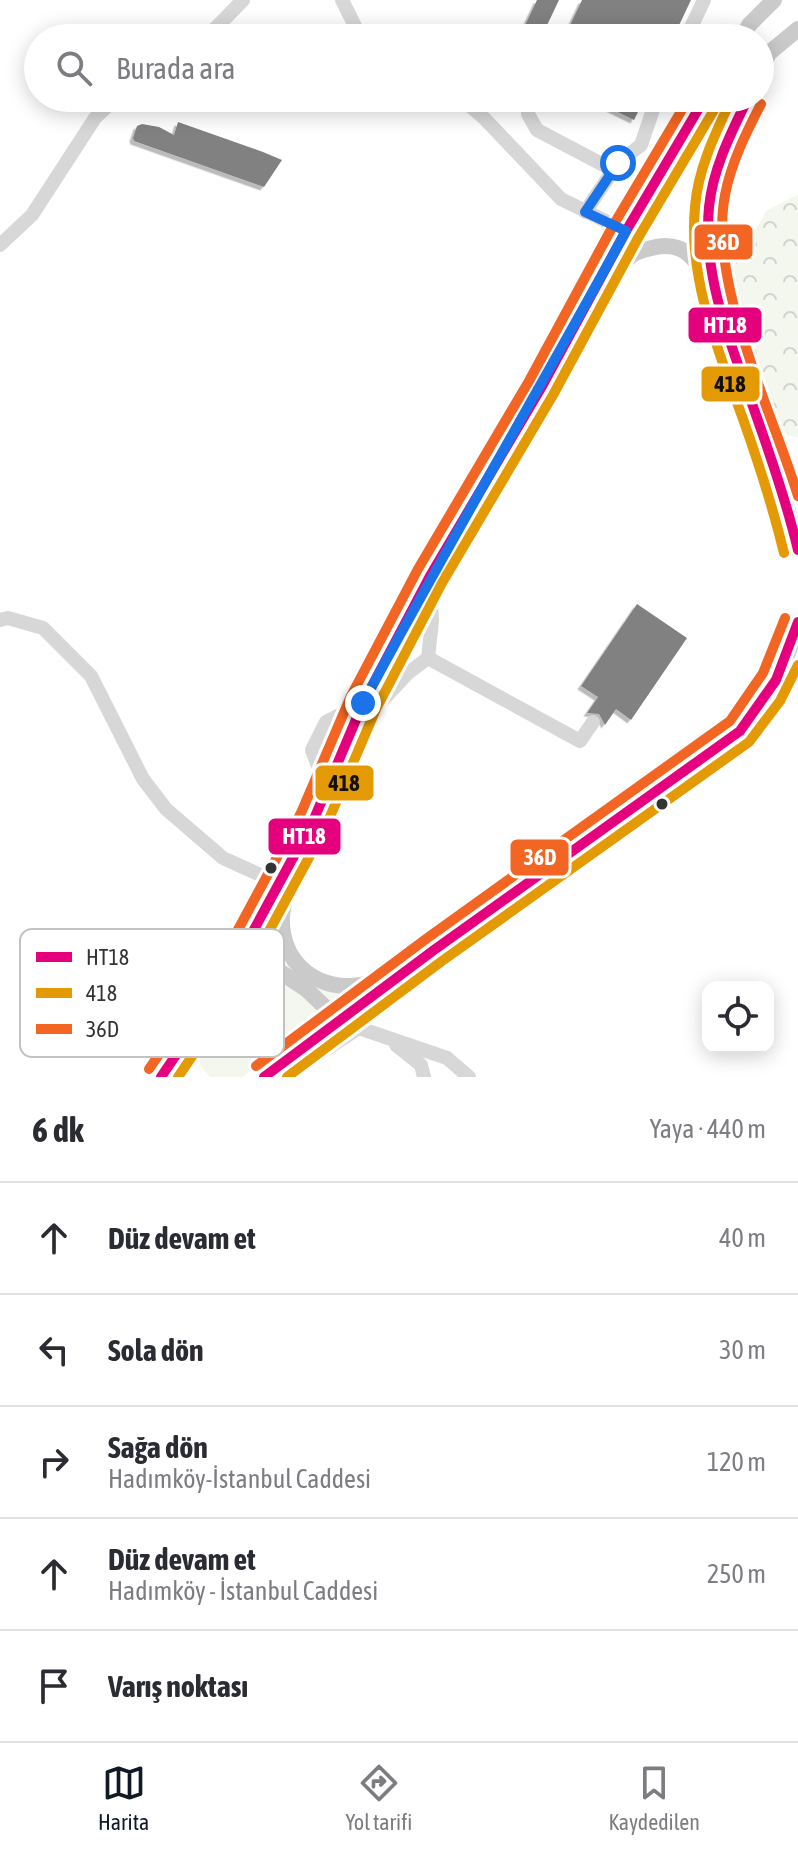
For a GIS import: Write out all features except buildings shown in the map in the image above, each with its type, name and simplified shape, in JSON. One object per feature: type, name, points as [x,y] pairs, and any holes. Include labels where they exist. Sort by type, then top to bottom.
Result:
[{"type":"main road","points":[[750,24],[774,0]]},
{"type":"main road","points":[[774,49],[798,29]]},
{"type":"main road","points":[[283,929],[283,911],[314,819],[363,703],[430,576],[541,388],[626,231],[697,112]]},
{"type":"main road","points":[[741,112],[725,145],[714,179],[709,209],[711,270],[798,550]]},
{"type":"main road","points":[[541,388],[612,279],[633,254],[645,249],[670,246],[691,256],[702,269],[726,326]]},
{"type":"main road","points":[[264,1077],[434,950],[719,747],[748,722],[778,678],[798,622]]},
{"type":"main road","points":[[255,929],[314,819]]},
{"type":"main road","points":[[284,935],[303,969],[323,982],[348,988],[374,983],[434,950]]},
{"type":"main road","points":[[284,976],[306,989],[327,1009],[329,1028]]},
{"type":"main road","points":[[161,1077],[174,1057]]},
{"type":"street","points":[[220,24],[243,0]]},
{"type":"street","points":[[342,0],[354,24]]},
{"type":"street","points":[[693,24],[704,0]]},
{"type":"street","points":[[0,245],[32,215],[101,112]]},
{"type":"street","points":[[477,112],[561,199],[626,231]]},
{"type":"street","points":[[528,112],[537,130],[613,170]]},
{"type":"street","points":[[585,212],[618,163],[641,145],[652,112]]},
{"type":"street","points":[[348,738],[408,673],[428,658],[432,621],[430,576]]},
{"type":"street","points":[[0,620],[8,618],[43,628],[91,676],[143,779],[166,809],[223,858],[280,884]]},
{"type":"street","points":[[428,658],[580,741],[593,722]]},
{"type":"street","points":[[326,788],[312,750],[326,722],[363,703]]},
{"type":"street","points":[[284,1077],[359,1028],[447,1058],[469,1077]]},
{"type":"street","points":[[390,1039],[423,1071],[435,1077]]},
{"type":"green space","points":[[798,195],[798,438],[774,432],[729,275],[767,210]]},
{"type":"green space","points":[[276,918],[278,929],[270,929]]},
{"type":"green space","points":[[284,943],[340,993],[365,993],[284,1048]]},
{"type":"green space","points":[[199,1057],[271,1057],[242,1077],[210,1077],[200,1065]]},
{"type":"transit line","name":"36D","points":[[238,929],[301,813],[351,696],[418,569],[529,381],[614,224],[681,112]]},
{"type":"transit line","name":"HT18","points":[[254,929],[314,819],[363,703],[430,576],[541,388],[626,231],[697,112]]},
{"type":"transit line","name":"418","points":[[270,929],[326,826],[376,709],[442,583],[553,395],[638,238],[713,112]]},
{"type":"transit line","name":"418","points":[[726,112],[709,151],[697,193],[694,234],[696,262],[715,342],[760,469],[784,553]]},
{"type":"transit line","name":"HT18","points":[[742,112],[714,178],[709,207],[710,261],[721,313],[779,482],[798,550]]},
{"type":"transit line","name":"36D","points":[[757,112],[735,160],[725,195],[722,229],[726,267],[745,346],[798,496]]},
{"type":"transit line","name":"36D","points":[[284,1045],[730,721],[763,673],[785,618]]},
{"type":"transit line","name":"HT18","points":[[264,1077],[434,950],[740,731],[776,680],[798,622]]},
{"type":"transit line","name":"418","points":[[287,1077],[442,961],[749,742],[780,701],[798,665]]},
{"type":"transit line","name":"36D","points":[[149,1069],[157,1057]]},
{"type":"transit line","name":"HT18","points":[[161,1077],[175,1057]]},
{"type":"transit line","name":"418","points":[[178,1077],[192,1057]]},
{"type":"transit line","name":"36D","points":[[256,1066],[268,1057]]},
{"type":"route","points":[[363,703],[430,576],[541,388],[626,231],[585,212],[618,163]]}]
